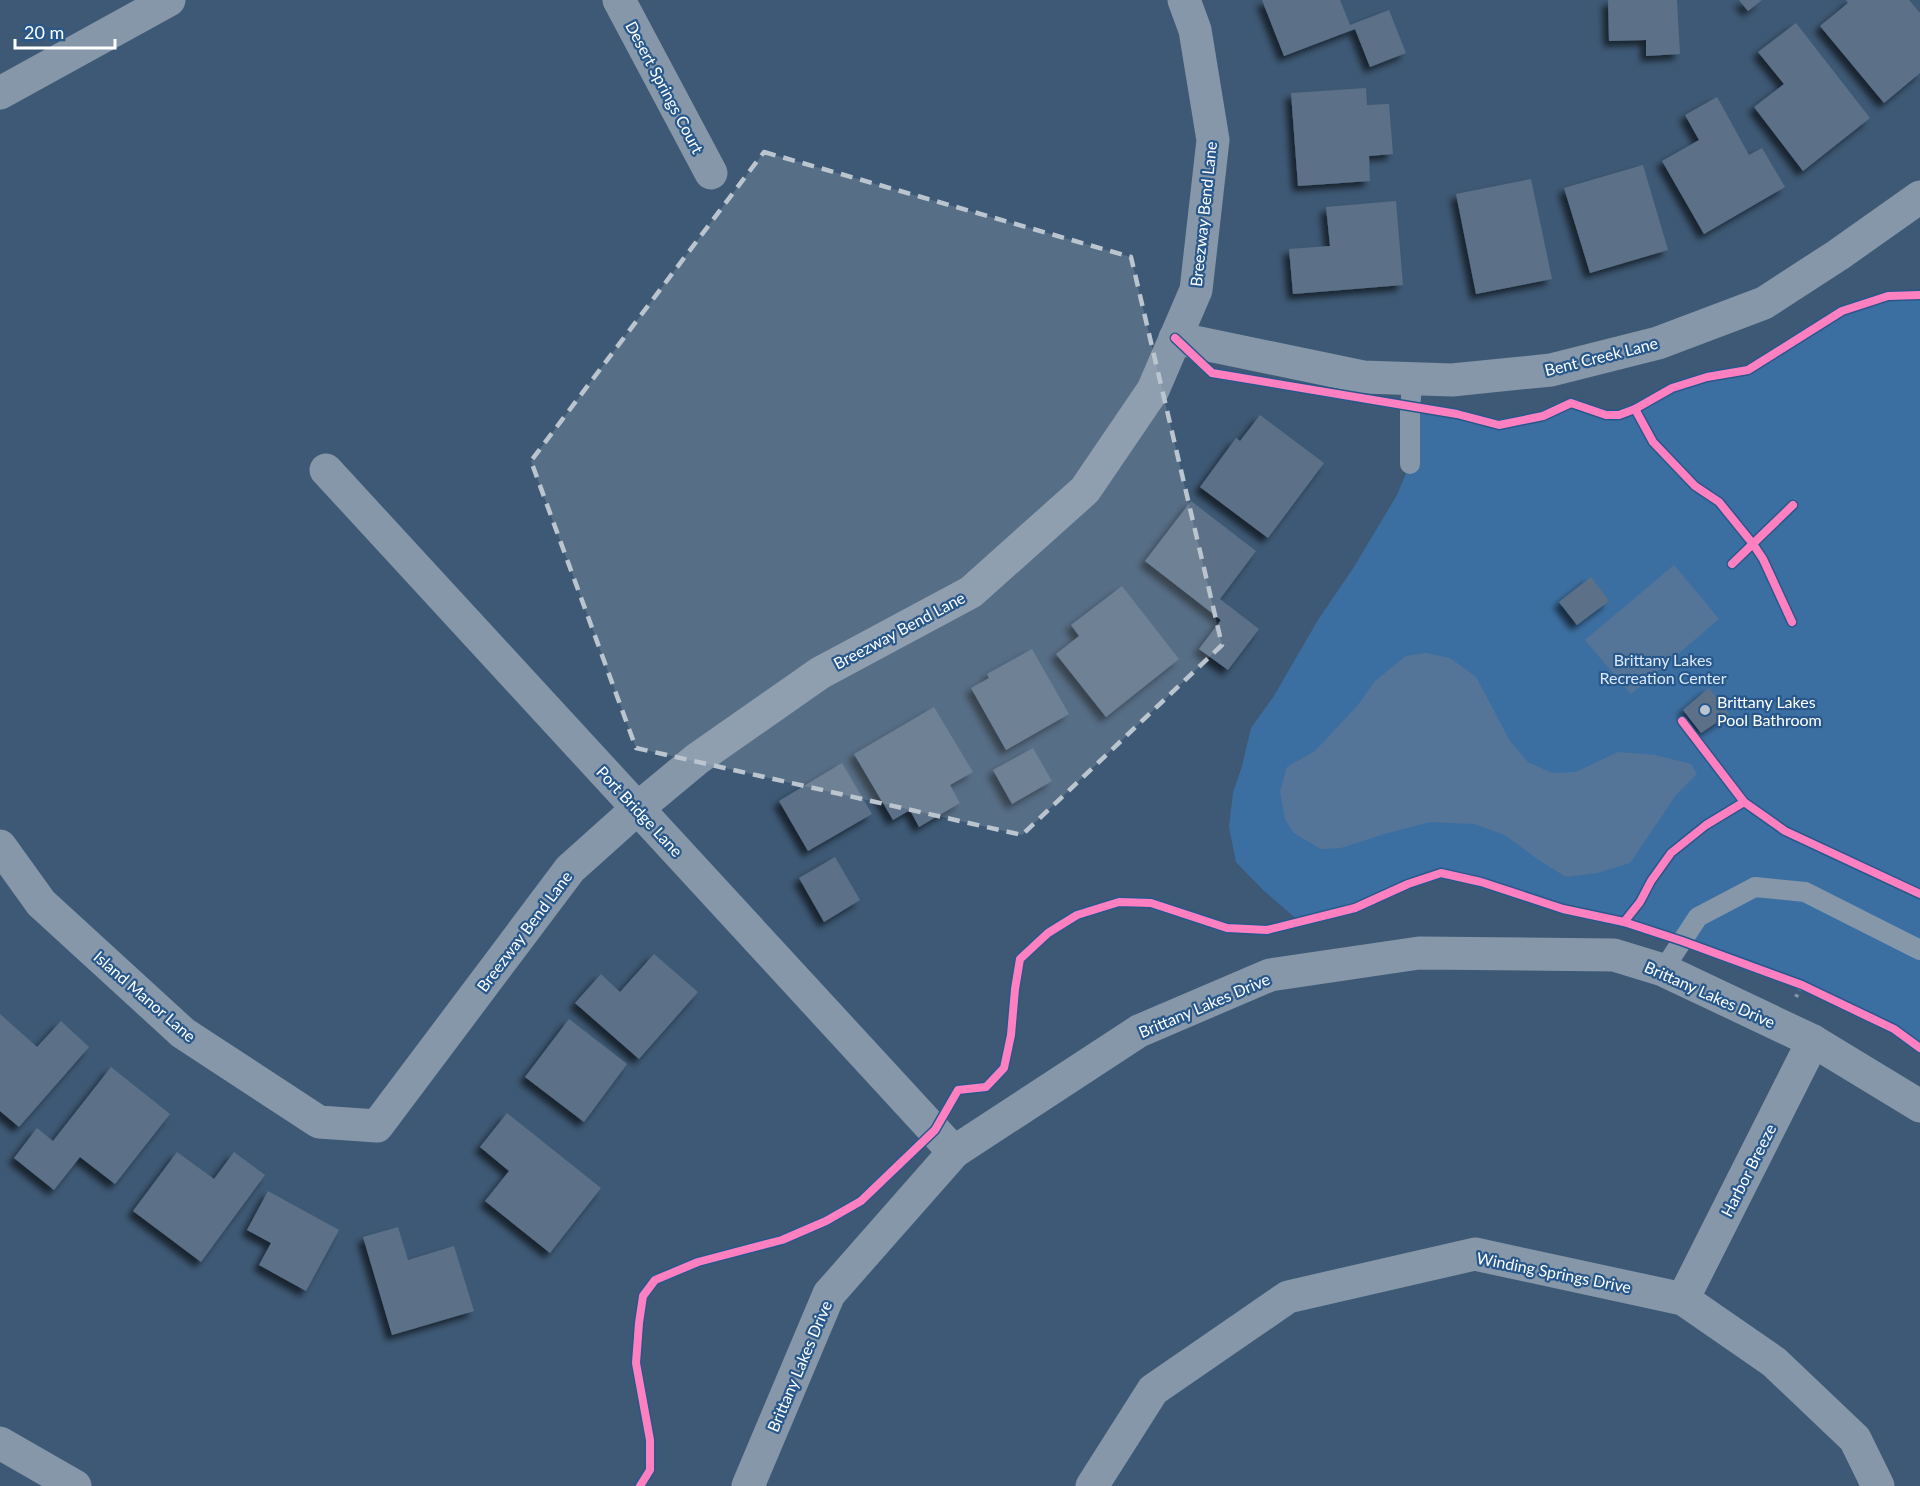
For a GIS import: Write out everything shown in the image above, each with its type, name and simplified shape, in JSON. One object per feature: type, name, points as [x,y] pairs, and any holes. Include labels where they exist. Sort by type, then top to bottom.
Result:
[{"type":"street","points":[[0,93],[169,0]]},
{"type":"street","name":"Desert Springs Court","points":[[619,0],[711,173]]},
{"type":"street","name":"Breezway Bend Lane","points":[[382,1120],[570,868],[697,759],[820,673],[971,592],[1085,490],[1153,390],[1196,290],[1213,140],[1195,30],[1184,0]]},
{"type":"street","name":"Bent Creek Lane","points":[[1175,338],[1363,377],[1452,380],[1551,370],[1658,343],[1764,303],[1838,255],[1920,197]]},
{"type":"street","name":"Port Bridge Lane","points":[[326,470],[945,1141]]},
{"type":"street","name":"Island Manor Lane","points":[[0,846],[41,903],[183,1033],[319,1122],[377,1126],[382,1120]]},
{"type":"street","name":"Brittany Lakes Drive","points":[[748,1486],[829,1294],[945,1141],[1139,1031],[1270,975],[1419,953],[1614,954],[1663,969],[1813,1041],[1920,1106]]},
{"type":"street","name":"Harbor Breeze","points":[[1683,1299],[1813,1041]]},
{"type":"street","name":"Winding Springs Drive","points":[[1092,1486],[1153,1390],[1288,1297],[1475,1254],[1683,1299],[1774,1362],[1847,1431],[1855,1439],[1878,1486]]},
{"type":"street","points":[[0,1443],[75,1486]]},
{"type":"lane","points":[[1410,464],[1410,407],[1413,378]]},
{"type":"lane","points":[[1663,969],[1698,917],[1755,887],[1805,892],[1920,950]]},
{"type":"path","points":[[1635,409],[1653,442],[1695,486],[1719,502],[1753,544],[1763,559],[1792,622]]},
{"type":"path","points":[[1732,564],[1793,505]]},
{"type":"path","points":[[1682,721],[1744,802],[1785,831],[1920,894]]},
{"type":"path","points":[[1624,922],[1640,902],[1651,880],[1671,853],[1706,825],[1744,802]]},
{"type":"path","points":[[945,1141],[958,1090],[986,1087],[1004,1068],[1011,1035],[1020,959],[1048,933],[1077,915],[1119,902],[1151,903],[1227,928],[1267,930],[1355,908],[1408,884],[1441,873],[1481,882],[1563,909],[1635,926]]},
{"type":"path","points":[[1683,940],[1802,985],[1894,1029],[1920,1048]]},
{"type":"path","points":[[640,1486],[650,1470],[650,1440],[636,1363],[643,1296],[655,1280],[698,1262],[790,1236],[826,1221],[861,1201],[878,1185]]},
{"type":"highlighted area","points":[[764,152],[1131,257],[1222,645],[1022,835],[636,748],[531,461]]},
{"type":"green space","name":"Brittany Lakes Recreation Center","points":[[1920,295],[1920,1048],[1894,1029],[1802,985],[1624,922],[1563,909],[1481,882],[1441,873],[1408,884],[1355,908],[1301,923],[1263,890],[1236,862],[1229,827],[1233,793],[1251,728],[1274,696],[1318,620],[1354,567],[1397,495],[1410,464],[1410,407],[1457,414],[1499,425],[1543,416],[1571,403],[1619,415],[1672,388],[1707,377],[1748,370],[1842,311],[1888,296]]},
{"type":"shaded area","points":[[1674,565],[1719,619],[1631,694],[1585,640]]},
{"type":"shaded area","points":[[1426,653],[1450,658],[1476,677],[1510,741],[1528,762],[1552,773],[1576,772],[1618,752],[1655,755],[1691,764],[1697,774],[1676,795],[1630,863],[1597,873],[1566,877],[1505,835],[1474,824],[1430,822],[1341,848],[1321,849],[1294,833],[1285,819],[1280,791],[1287,767],[1315,751],[1358,705],[1375,681],[1406,656]]},
{"type":"building","points":[[1262,0],[1340,0],[1350,25],[1389,10],[1406,53],[1370,67],[1355,29],[1284,56]]},
{"type":"building","points":[[1608,0],[1677,0],[1680,54],[1646,56],[1646,40],[1609,41]]},
{"type":"building","points":[[1739,0],[1762,0],[1748,11]]},
{"type":"building","points":[[1846,0],[1909,0],[1920,13],[1920,73],[1884,103],[1820,26],[1848,3]]},
{"type":"building","points":[[1796,23],[1870,118],[1803,171],[1754,107],[1784,84],[1758,52]]},
{"type":"building","points":[[1366,88],[1367,105],[1389,104],[1393,154],[1369,156],[1370,181],[1298,186],[1291,93]]},
{"type":"building","points":[[1717,97],[1749,155],[1762,148],[1785,187],[1704,234],[1662,161],[1699,140],[1685,115]]},
{"type":"building","points":[[1643,165],[1668,250],[1590,273],[1564,188]]},
{"type":"building","points":[[1531,179],[1552,279],[1476,294],[1456,194]]},
{"type":"building","points":[[1396,201],[1403,285],[1293,294],[1289,249],[1330,246],[1326,207]]},
{"type":"building","points":[[1260,415],[1324,463],[1268,538],[1200,487],[1236,438],[1240,441]]},
{"type":"building","points":[[1191,501],[1256,551],[1220,599],[1259,629],[1228,670],[1199,649],[1221,620],[1145,561]]},
{"type":"building","points":[[1591,577],[1609,601],[1577,625],[1559,602]]},
{"type":"building","points":[[1122,586],[1179,659],[1106,717],[1056,654],[1079,636],[1071,625]]},
{"type":"building","points":[[1032,649],[1069,714],[1006,750],[971,688],[989,678],[987,674]]},
{"type":"building","name":"Brittany Lakes Pool Bathroom","points":[[1709,688],[1729,714],[1701,733],[1683,710]]},
{"type":"building","points":[[934,707],[973,772],[950,785],[960,803],[919,827],[910,810],[893,820],[854,754]]},
{"type":"building","points":[[1033,748],[1052,781],[1012,804],[993,770]]},
{"type":"building","points":[[842,763],[872,814],[808,851],[779,801]]},
{"type":"building","points":[[835,857],[860,900],[824,922],[799,878]]},
{"type":"building","points":[[654,954],[698,992],[639,1059],[575,1003],[601,974],[620,992]]},
{"type":"building","points":[[0,1014],[37,1047],[61,1021],[89,1047],[19,1127],[0,1111]]},
{"type":"building","points":[[569,1019],[627,1064],[584,1122],[525,1077]]},
{"type":"building","points":[[111,1067],[170,1114],[115,1184],[80,1157],[54,1190],[14,1158],[37,1128],[53,1141]]},
{"type":"building","points":[[507,1113],[601,1188],[550,1253],[485,1201],[509,1171],[480,1147]]},
{"type":"building","points":[[177,1152],[214,1179],[234,1152],[265,1175],[201,1262],[133,1211]]},
{"type":"building","points":[[268,1191],[339,1230],[306,1291],[259,1265],[271,1243],[247,1230]]},
{"type":"building","points":[[398,1227],[408,1260],[454,1246],[474,1311],[392,1335],[363,1237]]},
{"type":"cycle path","points":[[1175,338],[1212,373],[1457,414],[1499,425],[1543,416],[1571,403],[1606,415],[1619,415],[1635,409],[1672,388],[1707,377],[1748,370],[1842,311],[1888,296],[1920,295]]},
{"type":"cycle path","points":[[1635,409],[1653,442],[1695,486],[1719,502],[1753,544],[1763,559],[1792,622]]},
{"type":"cycle path","points":[[1732,564],[1793,505]]},
{"type":"cycle path","points":[[1682,721],[1744,802]]},
{"type":"cycle path","points":[[1624,922],[1640,902],[1651,881],[1671,853],[1706,825],[1744,802],[1785,831],[1920,894]]},
{"type":"cycle path","points":[[640,1486],[650,1470],[650,1440],[636,1363],[643,1296],[655,1280],[698,1262],[782,1240],[826,1221],[861,1201],[935,1130],[958,1090],[986,1087],[1004,1068],[1011,1035],[1020,959],[1048,933],[1077,915],[1119,902],[1151,903],[1227,928],[1267,930],[1355,908],[1408,884],[1441,873],[1481,882],[1563,909],[1624,922],[1682,941],[1802,985],[1894,1029],[1920,1048]]},
{"type":"place","name":"Brittany Lakes Pool Bathroom","points":[[1705,710]]}]
